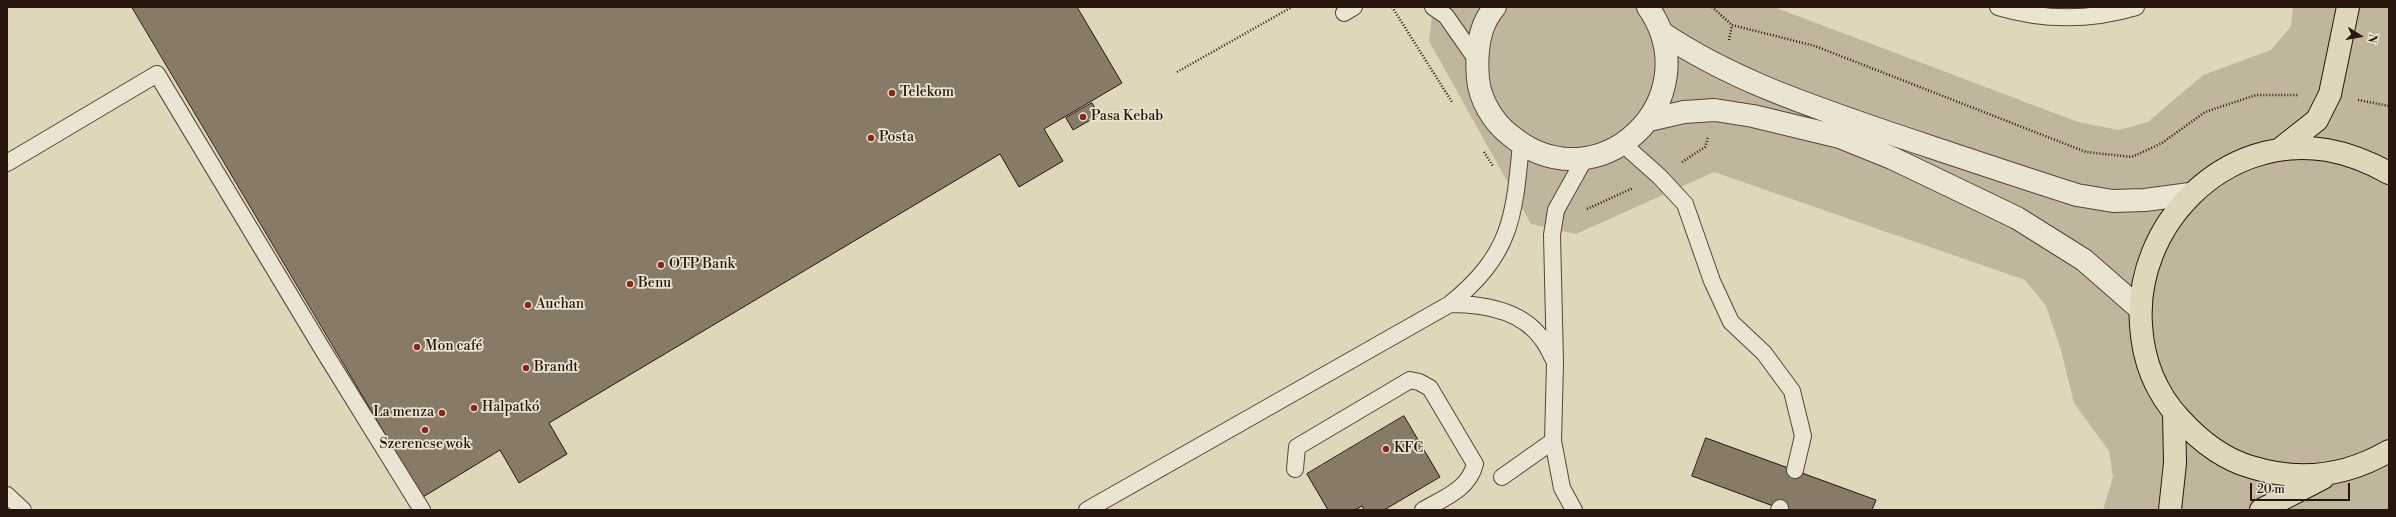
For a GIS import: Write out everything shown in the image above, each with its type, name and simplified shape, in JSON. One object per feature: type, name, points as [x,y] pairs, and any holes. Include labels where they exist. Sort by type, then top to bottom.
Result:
[{"type":"main road","points":[[2279,150],[2317,120],[2330,94],[2348,7]]},
{"type":"main road","points":[[2331,474],[2287,475],[2244,465],[2206,444],[2174,413],[2158,390],[2148,364],[2142,337],[2140,309],[2146,271],[2159,235],[2190,194],[2206,181],[2240,161],[2279,150],[2326,150],[2370,163],[2389,173]]},
{"type":"main road","points":[[2170,510],[2175,463],[2174,413]]},
{"type":"main road","points":[[2261,510],[2331,474],[2353,468],[2389,451]]},
{"type":"street","points":[[1495,7],[1481,33],[1476,58],[1478,84],[1487,107],[1501,128],[1520,144],[1540,154],[1562,159],[1585,158],[1605,154],[1623,144],[1637,133],[1649,120],[1658,104],[1664,87],[1666,51],[1662,33],[1648,7]]},
{"type":"street","points":[[1662,33],[1692,52],[1766,89],[1836,115],[2077,195],[2114,201],[2145,200],[2190,194]]},
{"type":"street","points":[[1649,120],[1684,112],[1715,110],[1753,116],[1840,137],[1892,158],[2017,218],[2084,260],[2140,309]]},
{"type":"lane","points":[[1433,7],[1446,16],[1476,58]]},
{"type":"lane","points":[[1998,7],[2039,16],[2068,19],[2113,14],[2136,7]]},
{"type":"lane","points":[[7,163],[157,74],[323,350],[422,510]]},
{"type":"lane","points":[[1087,510],[1450,304],[1474,285],[1486,270],[1511,222],[1516,202],[1520,144]]},
{"type":"lane","points":[[1623,144],[1660,177],[1685,204],[1712,281],[1731,322],[1764,353],[1792,390],[1803,436],[1795,470]]},
{"type":"lane","points":[[1574,510],[1562,488],[1553,441],[1555,363],[1553,229],[1556,210],[1585,158]]},
{"type":"lane","points":[[1450,304],[1474,304],[1498,310],[1524,322],[1542,338],[1555,363]]},
{"type":"lane","points":[[1295,469],[1297,446],[1410,380],[1420,382],[1430,388],[1475,464],[1472,475],[1464,486],[1423,510]]},
{"type":"lane","points":[[1502,477],[1553,441]]},
{"type":"lane","points":[[7,495],[24,510]]},
{"type":"path","points":[[1177,72],[1292,7]]},
{"type":"path","points":[[1712,7],[1732,25],[1815,46],[2086,152],[2132,157],[2162,143],[2205,112],[2256,95],[2330,94],[2389,106]]},
{"type":"shaded area","points":[[1433,7],[1774,7],[2078,122],[2119,130],[2148,122],[2203,75],[2271,50],[2291,26],[2293,7],[2389,7],[2389,510],[2103,510],[2113,477],[2109,451],[2074,403],[2061,350],[2046,306],[2025,280],[1714,172],[1576,234],[1531,224],[1429,41]]},
{"type":"building","name":"Auchan","points":[[132,7],[1077,7],[1122,83],[1044,129],[1063,161],[1019,187],[1000,154],[549,423],[567,454],[519,483],[500,450],[423,497]]},
{"type":"building","name":"Pasa Kebab","points":[[1092,103],[1099,115],[1073,130],[1066,118]]},
{"type":"building","name":"KFC","points":[[1404,416],[1440,477],[1384,510],[1364,510],[1362,506],[1355,510],[1328,510],[1307,474]]},
{"type":"building","points":[[1706,438],[1876,500],[1872,510],[1784,510],[1692,476]]},
{"type":"place","name":"Telekom","points":[[892,93]]},
{"type":"place","name":"Pasa Kebab","points":[[1083,117]]},
{"type":"place","name":"Posta","points":[[871,138]]},
{"type":"place","name":"OTP Bank","points":[[661,265]]},
{"type":"place","name":"Benu","points":[[630,284]]},
{"type":"place","name":"Auchan","points":[[528,305]]},
{"type":"place","name":"Mon café","points":[[417,347]]},
{"type":"place","name":"Brandt","points":[[526,368]]},
{"type":"place","name":"Halpatkó","points":[[474,408]]},
{"type":"place","name":"La menza","points":[[442,413]]},
{"type":"place","name":"Szerencse wok","points":[[425,430]]},
{"type":"place","name":"KFC","points":[[1386,449]]}]
